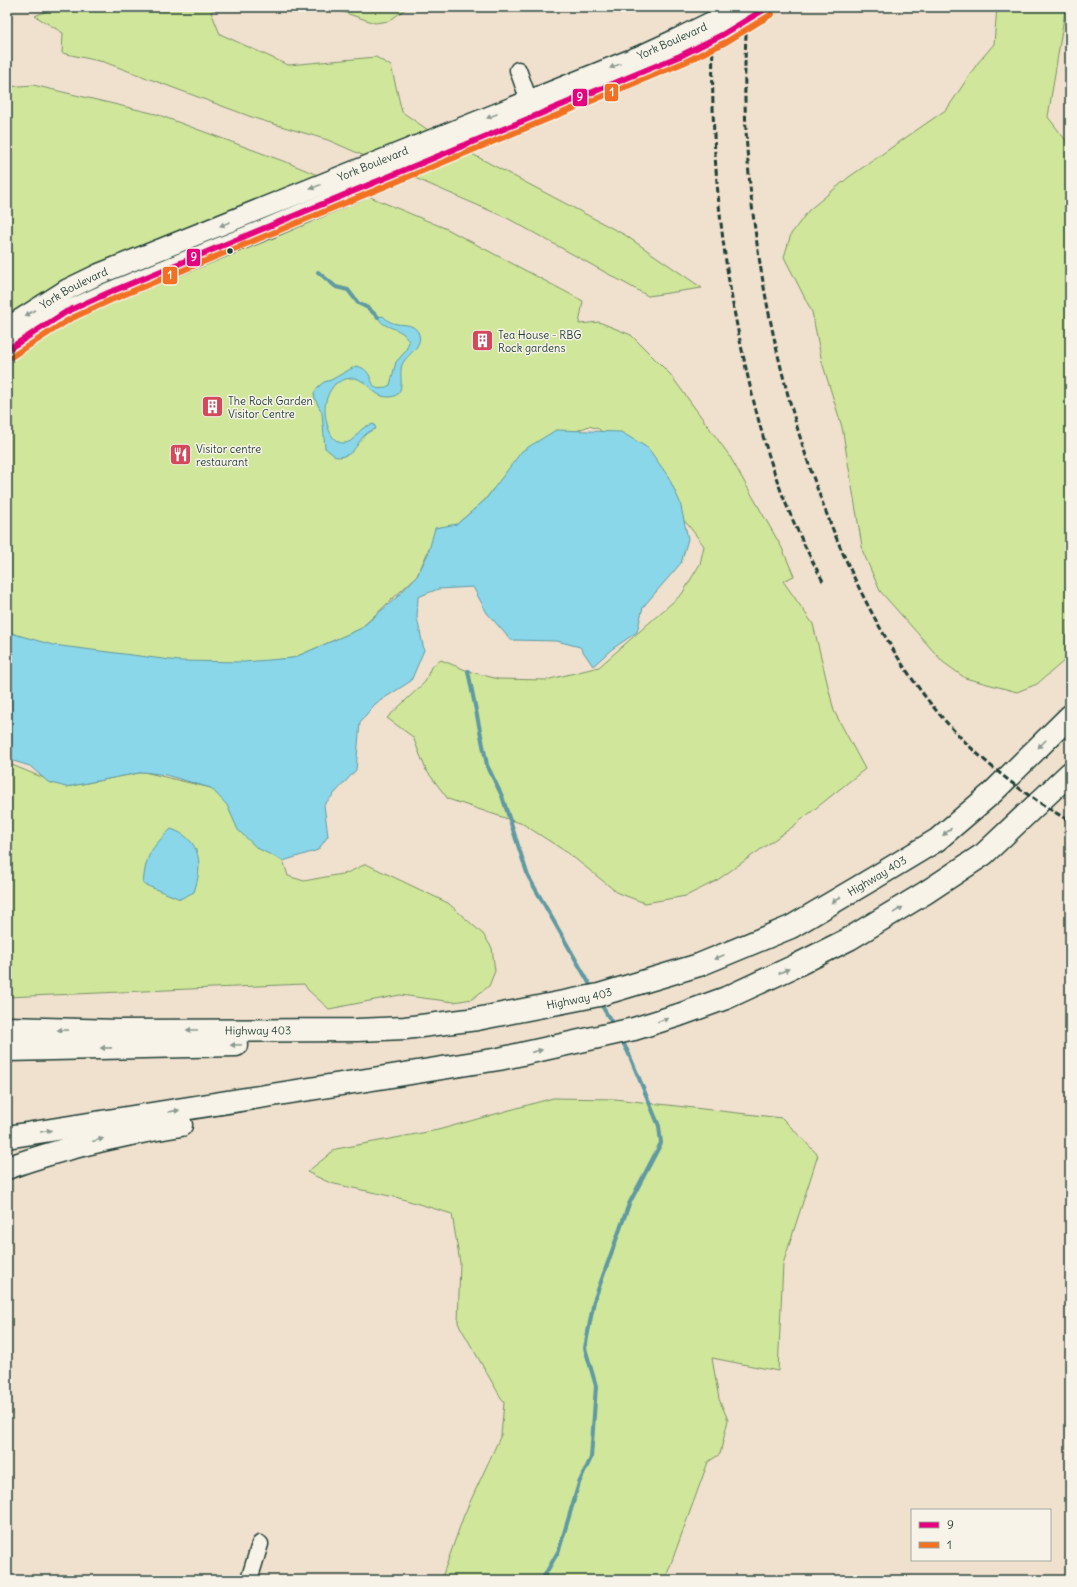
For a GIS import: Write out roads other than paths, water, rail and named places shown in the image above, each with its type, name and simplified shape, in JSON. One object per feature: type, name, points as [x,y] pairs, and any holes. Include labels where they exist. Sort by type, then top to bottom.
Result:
[{"type":"highway","name":"Highway 403","points":[[7,1028],[119,1031],[358,1030],[405,1028],[477,1019],[599,995],[699,965],[791,927],[937,840],[992,793],[1070,716]]},
{"type":"highway","points":[[7,1168],[44,1154],[107,1138],[338,1098],[499,1059],[634,1029],[726,998],[802,963],[862,931],[925,893],[984,854],[1070,773]]},
{"type":"highway","points":[[7,1050],[290,1043],[358,1030]]},
{"type":"highway","points":[[7,1137],[499,1059]]},
{"type":"main road","name":"York Boulevard","points":[[678,48],[742,7]]},
{"type":"main road","name":"York Boulevard","points":[[7,350],[66,312],[108,293],[302,213],[416,156],[678,48],[722,35],[768,7]]},
{"type":"main road","name":"York Boulevard","points":[[7,328],[68,289],[99,274],[261,208],[416,156]]},
{"type":"street","points":[[518,70],[531,108]]},
{"type":"street","points":[[250,1580],[260,1544]]},
{"type":"water","points":[[383,316],[392,323],[410,326],[416,329],[418,332],[419,342],[402,365],[400,390],[394,396],[382,396],[358,379],[346,379],[335,384],[329,393],[325,409],[327,425],[335,440],[344,443],[350,441],[366,426],[374,424],[376,429],[364,436],[350,453],[344,456],[336,457],[325,448],[322,413],[315,399],[314,393],[324,382],[331,380],[356,366],[366,371],[376,388],[384,388],[390,385],[396,362],[405,352],[409,342],[402,333],[384,324],[378,317]]},
{"type":"water","points":[[556,430],[621,432],[648,448],[668,476],[680,502],[688,539],[681,563],[643,607],[637,632],[612,649],[593,666],[580,647],[557,641],[511,640],[487,613],[473,587],[438,589],[418,597],[417,618],[424,650],[411,681],[375,704],[360,722],[356,770],[324,805],[328,836],[318,850],[283,861],[257,848],[238,830],[227,805],[211,788],[166,775],[144,772],[66,787],[48,782],[30,766],[7,759],[7,632],[53,645],[179,661],[244,662],[293,658],[360,629],[396,598],[417,576],[428,554],[435,528],[457,524],[485,500],[522,451]]},
{"type":"water","points":[[171,829],[189,839],[198,854],[199,873],[194,892],[180,899],[143,884],[150,853],[158,842]]},
{"type":"waterway","points":[[318,272],[336,287],[348,290],[358,303],[368,308],[378,317]]},
{"type":"waterway","points":[[468,671],[487,765],[502,796],[528,876],[593,990]]},
{"type":"waterway","points":[[599,1001],[614,1026]]},
{"type":"waterway","points":[[542,1580],[559,1550],[579,1483],[591,1458],[596,1386],[585,1348],[594,1301],[629,1204],[661,1143],[659,1126],[628,1052],[621,1039]]},
{"type":"railway","points":[[714,7],[714,137],[721,222],[733,307],[751,389],[772,466],[786,504],[824,583]]},
{"type":"railway","points":[[748,7],[745,91],[750,181],[762,274],[781,369],[808,461],[841,549],[881,629],[927,699],[942,717],[958,735],[992,767],[1030,796],[1070,821]]},
{"type":"place","name":"Tea House - RBG Rock gardens","points":[[482,341]]},
{"type":"place","name":"The Rock Garden Visitor Centre","points":[[213,407]]},
{"type":"place","name":"Visitor centre restaurant","points":[[181,455]]}]
